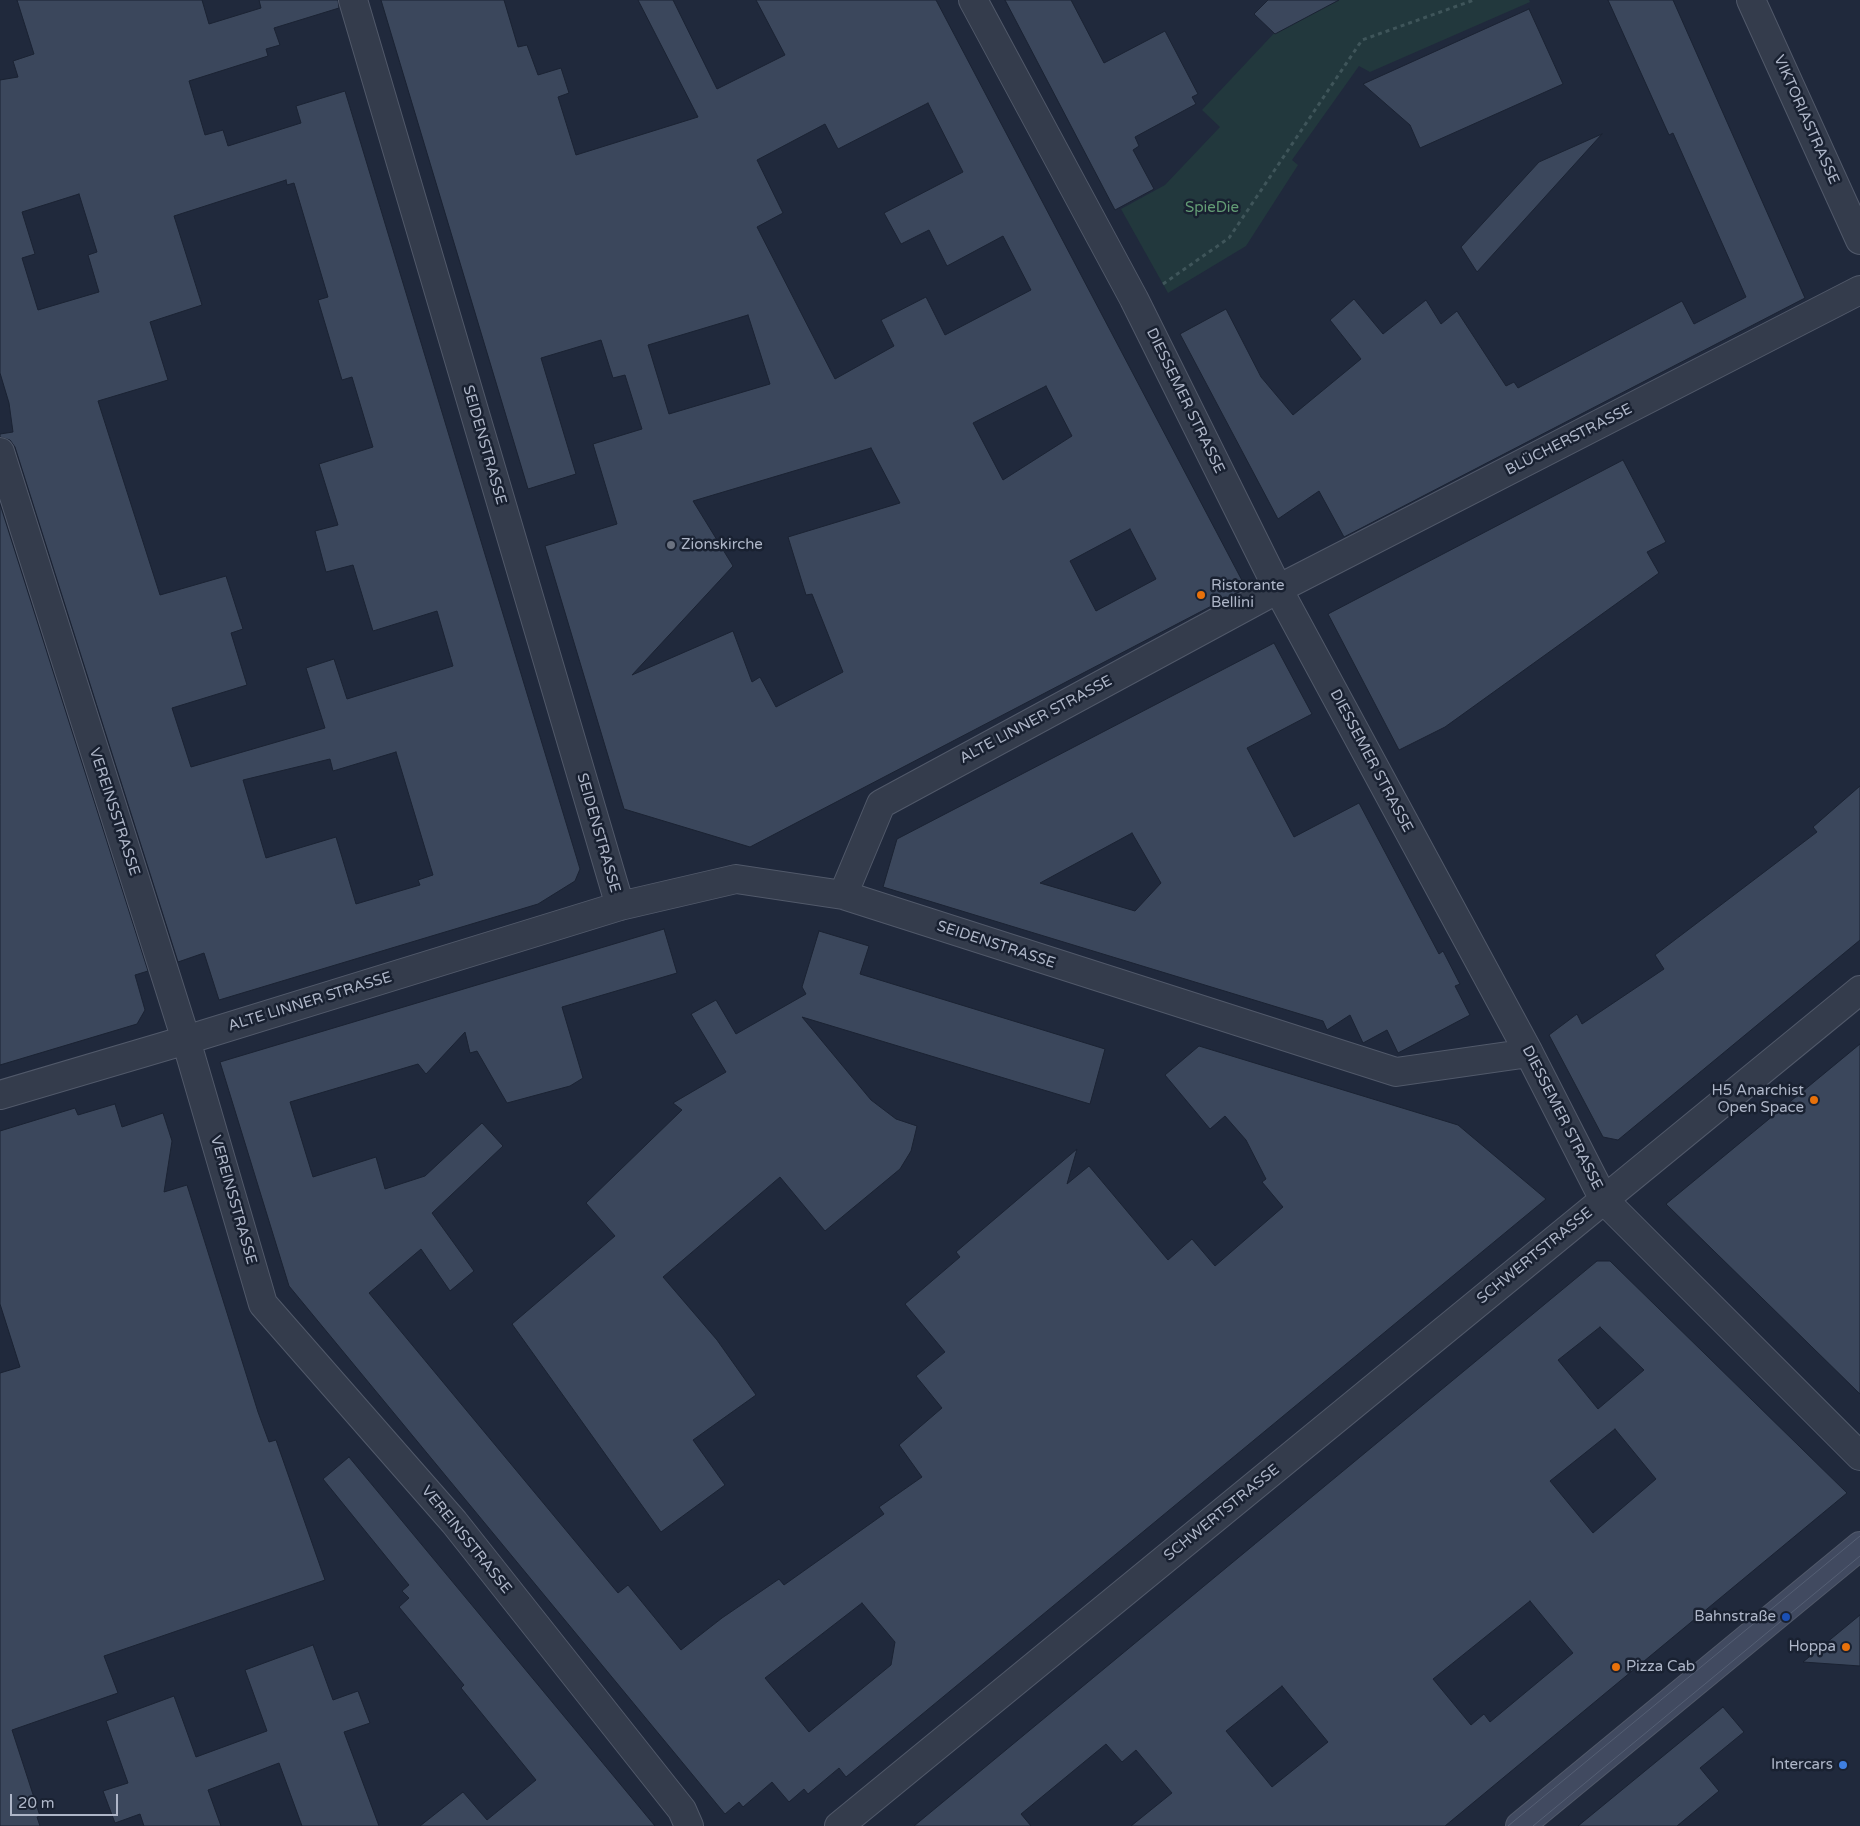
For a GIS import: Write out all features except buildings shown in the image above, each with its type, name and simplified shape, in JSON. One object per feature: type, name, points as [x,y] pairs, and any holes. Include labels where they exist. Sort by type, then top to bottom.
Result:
[{"type":"main road","points":[[1520,1826],[1860,1546]]},
{"type":"street","name":"SEIDENSTRASSE","points":[[353,0],[620,906],[736,879],[843,895],[1396,1072],[1529,1053]]},
{"type":"street","name":"DIESSEMER STRASSE","points":[[973,0],[1134,299],[1278,589],[1529,1053],[1604,1200],[1860,1456]]},
{"type":"street","name":"VIKTORIASTRASSE","points":[[1751,0],[1860,240]]},
{"type":"street","name":"BLÜCHERSTRASSE","points":[[1278,589],[1860,290]]},
{"type":"street","name":"VEREINSSTRASSE","points":[[0,452],[186,1040],[263,1304],[454,1522],[682,1810],[689,1826]]},
{"type":"street","name":"ALTE LINNER STRASSE","points":[[843,895],[880,804],[1278,589]]},
{"type":"street","name":"ALTE LINNER STRASSE","points":[[0,1095],[186,1040],[620,906]]},
{"type":"street","name":"SCHWERTSTRASSE","points":[[839,1826],[1860,990]]},
{"type":"path","points":[[1134,299],[1163,284],[1229,238],[1362,40],[1474,0]]},
{"type":"green space","name":"SpieDie","points":[[1333,0],[1529,0],[1530,2],[1370,72],[1359,66],[1292,160],[1298,165],[1246,246],[1168,293],[1121,209],[1165,185],[1220,127],[1202,110],[1279,28]]},
{"type":"tram line","points":[[1508,1826],[1860,1536]]},
{"type":"tram line","points":[[1533,1826],[1860,1556]]},
{"type":"place","name":"Zionskirche","points":[[671,545]]},
{"type":"place","name":"Ristorante Bellini","points":[[1201,595]]},
{"type":"place","name":"H5 Anarchist Open Space","points":[[1814,1100]]},
{"type":"place","name":"Bahnstraße","points":[[1786,1617]]},
{"type":"place","name":"Hoppa","points":[[1846,1647]]},
{"type":"place","name":"Pizza Cab","points":[[1616,1667]]},
{"type":"place","name":"Intercars","points":[[1843,1765]]}]
